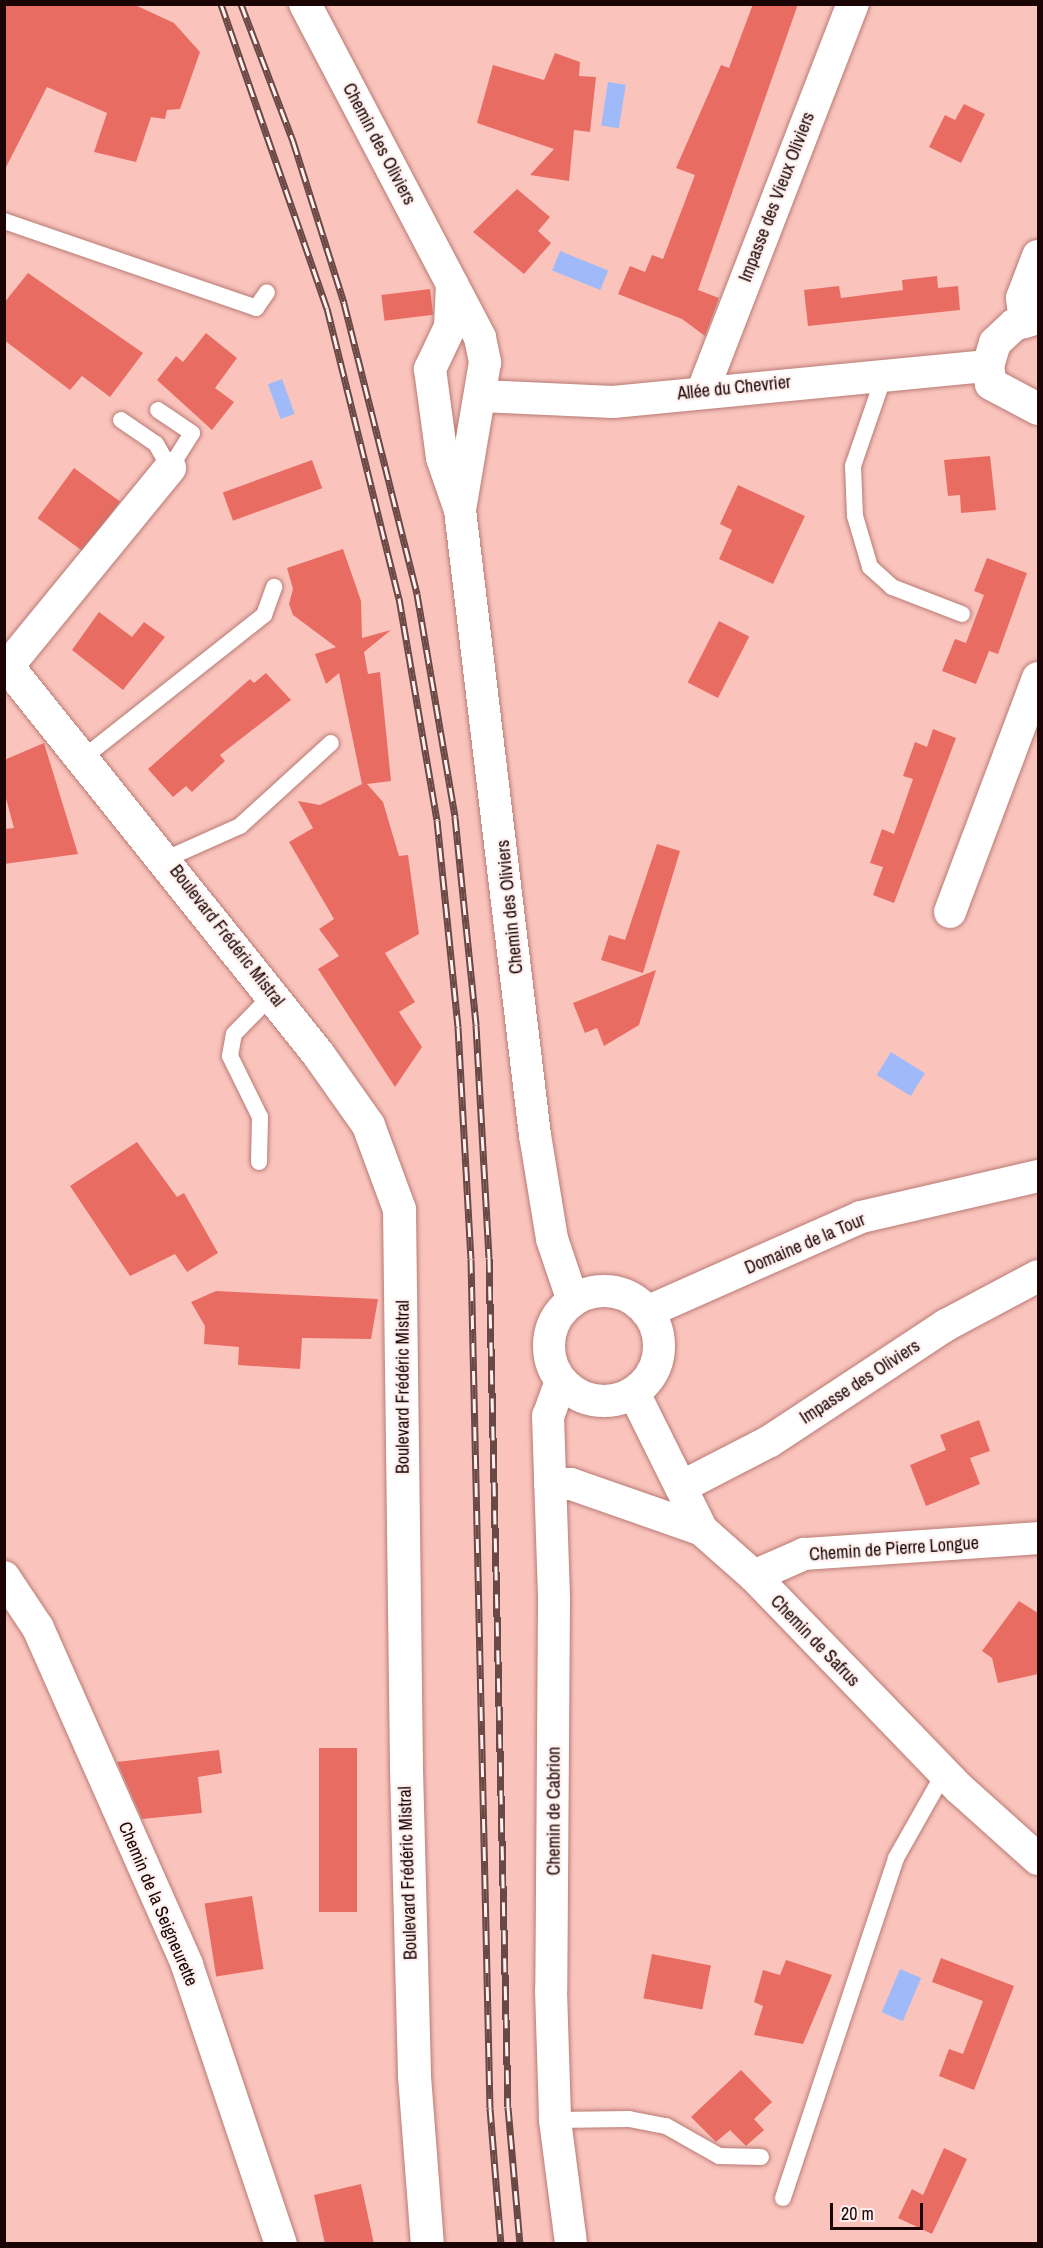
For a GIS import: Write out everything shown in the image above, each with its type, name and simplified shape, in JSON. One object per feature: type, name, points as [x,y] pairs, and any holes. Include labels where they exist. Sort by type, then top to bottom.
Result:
[{"type":"main road","name":"Boulevard Frédéric Mistral","points":[[6,664],[273,994],[368,1125],[399,1209],[405,1768],[414,2076],[427,2244]]},
{"type":"street","name":"Chemin des Oliviers","points":[[305,4],[480,338],[485,362],[460,510]]},
{"type":"street","name":"Impasse des Vieux Oliviers","points":[[703,390],[853,4]]},
{"type":"street","points":[[1038,256],[1022,298],[1032,320],[995,343],[988,366],[991,384],[1038,409]]},
{"type":"street","name":"Chemin des Oliviers","points":[[452,284],[450,327],[430,369],[442,458],[460,510],[535,1135],[552,1239],[573,1301]]},
{"type":"street","name":"Allée du Chevrier","points":[[481,396],[613,402],[703,390],[988,366]]},
{"type":"street","points":[[6,664],[170,468]]},
{"type":"street","points":[[950,912],[1038,678]]},
{"type":"street","name":"Domaine de la Tour","points":[[647,1312],[861,1217],[1038,1176]]},
{"type":"street","name":"Impasse des Oliviers","points":[[681,1487],[770,1441],[946,1325],[1038,1276]]},
{"type":"street","points":[[612,1292],[647,1312],[655,1325],[658,1355],[645,1383],[634,1392],[595,1400],[561,1381],[549,1339],[573,1301],[612,1292]]},
{"type":"street","name":"Chemin de Cabrion","points":[[561,1381],[548,1416],[555,2120],[571,2244]]},
{"type":"street","name":"Chemin de Safrus","points":[[634,1392],[702,1530],[754,1576],[944,1773],[1038,1859]]},
{"type":"street","points":[[550,1484],[572,1484],[702,1530]]},
{"type":"street","name":"Chemin de Pierre Longue","points":[[754,1576],[804,1554],[1038,1538]]},
{"type":"street","name":"Chemin de la Seigneurette","points":[[4,1577],[38,1628],[187,1965],[281,2244]]},
{"type":"lane","points":[[4,221],[256,308],[267,292]]},
{"type":"lane","points":[[885,373],[853,466],[855,516],[870,567],[892,587],[962,614]]},
{"type":"lane","points":[[121,420],[156,444],[170,468],[192,433],[158,410]]},
{"type":"lane","points":[[83,758],[264,615],[274,587]]},
{"type":"lane","points":[[166,859],[240,826],[331,742]]},
{"type":"lane","points":[[259,1162],[260,1117],[231,1056],[234,1034],[273,994]]},
{"type":"lane","points":[[783,2199],[896,1858],[944,1773]]},
{"type":"lane","points":[[555,2120],[629,2119],[666,2126],[719,2156],[761,2157]]},
{"type":"water","points":[[608,82],[626,85],[619,128],[601,125]]},
{"type":"water","points":[[560,251],[608,270],[600,290],[552,270]]},
{"type":"water","points":[[282,379],[295,414],[281,419],[268,384]]},
{"type":"water","points":[[891,1052],[925,1073],[911,1096],[877,1075]]},
{"type":"water","points":[[900,1969],[921,1978],[903,2021],[882,2012]]},
{"type":"building","points":[[4,4],[133,4],[174,23],[200,52],[180,109],[167,110],[165,119],[151,117],[136,162],[94,152],[107,113],[47,87],[4,171]]},
{"type":"building","points":[[753,4],[798,4],[698,290],[719,298],[705,336],[682,319],[618,294],[630,266],[645,272],[652,255],[663,259],[695,175],[676,168],[721,65],[729,68]]},
{"type":"building","points":[[555,53],[580,62],[579,76],[596,77],[590,132],[574,130],[569,181],[530,175],[554,149],[477,123],[493,65],[544,80]]},
{"type":"building","points":[[964,104],[985,114],[961,163],[929,147],[945,115],[955,120]]},
{"type":"building","points":[[517,189],[550,217],[538,231],[551,243],[524,274],[473,232]]},
{"type":"building","points":[[28,273],[143,353],[110,397],[82,376],[70,390],[4,340],[4,303]]},
{"type":"building","points":[[937,276],[938,288],[958,286],[960,310],[808,326],[804,290],[839,286],[841,298],[903,290],[902,280]]},
{"type":"building","points":[[430,289],[433,315],[385,321],[381,295]]},
{"type":"building","points":[[206,333],[237,358],[215,388],[234,402],[212,430],[157,380],[176,356],[183,362]]},
{"type":"building","points":[[990,456],[996,510],[961,513],[960,495],[948,496],[944,460]]},
{"type":"building","points":[[312,460],[322,488],[233,521],[223,492]]},
{"type":"building","points":[[74,468],[120,502],[84,552],[38,518]]},
{"type":"building","points":[[738,485],[805,516],[773,584],[719,559],[732,530],[720,524]]},
{"type":"building","points":[[343,549],[361,601],[362,638],[391,630],[364,652],[368,674],[380,672],[391,781],[367,784],[383,802],[399,856],[408,855],[419,934],[385,953],[415,1002],[399,1012],[422,1047],[395,1087],[318,969],[339,956],[319,929],[334,919],[289,842],[313,828],[298,801],[320,805],[362,784],[339,673],[326,684],[315,654],[336,647],[293,615],[289,604],[293,589],[287,568]]},
{"type":"building","points":[[987,558],[1027,573],[998,654],[989,651],[976,684],[942,671],[955,639],[966,643],[984,595],[974,591]]},
{"type":"building","points":[[99,612],[132,637],[144,622],[165,637],[123,690],[72,650]]},
{"type":"building","points":[[719,621],[749,636],[718,698],[688,682]]},
{"type":"building","points":[[266,673],[291,700],[220,755],[225,761],[192,792],[186,786],[173,797],[148,769],[250,679],[254,683]]},
{"type":"building","points":[[933,729],[956,738],[894,903],[873,895],[883,867],[870,863],[882,829],[894,834],[913,779],[903,776],[915,742],[927,747]]},
{"type":"building","points":[[44,743],[78,854],[4,864],[4,829],[14,828],[4,791],[4,760]]},
{"type":"building","points":[[657,844],[680,851],[643,973],[601,960],[609,935],[625,940]]},
{"type":"building","points":[[656,970],[639,1025],[604,1046],[597,1028],[585,1033],[573,1003]]},
{"type":"building","points":[[137,1142],[177,1197],[184,1193],[218,1253],[187,1272],[175,1254],[130,1276],[70,1186]]},
{"type":"building","points":[[216,1291],[378,1299],[371,1339],[302,1338],[300,1369],[238,1365],[239,1347],[204,1344],[205,1326],[191,1302]]},
{"type":"building","points":[[979,1420],[990,1451],[970,1458],[980,1484],[926,1506],[910,1465],[946,1450],[940,1435]]},
{"type":"building","points":[[1019,1601],[1038,1613],[1038,1674],[998,1683],[992,1658],[982,1651]]},
{"type":"building","points":[[319,1748],[357,1748],[357,1912],[319,1912]]},
{"type":"building","points":[[219,1750],[222,1773],[198,1777],[202,1813],[142,1819],[117,1762]]},
{"type":"building","points":[[252,1896],[264,1969],[216,1977],[205,1904]]},
{"type":"building","points":[[652,1954],[711,1965],[702,2010],[643,1998]]},
{"type":"building","points":[[941,1958],[1014,1986],[974,2090],[939,2076],[949,2049],[963,2054],[983,2001],[932,1982]]},
{"type":"building","points":[[786,1960],[832,1975],[803,2044],[754,2035],[763,2006],[754,2002],[763,1970],[780,1975]]},
{"type":"building","points":[[741,2070],[772,2102],[754,2119],[764,2130],[746,2146],[730,2130],[716,2142],[691,2117]]},
{"type":"building","points":[[944,2148],[967,2159],[932,2234],[898,2218],[912,2189],[923,2195]]},
{"type":"building","points":[[361,2184],[374,2244],[325,2244],[314,2195]]},
{"type":"railway","points":[[221,4],[327,308],[399,598],[437,820],[458,1027],[471,1259],[490,2108],[501,2244]]},
{"type":"railway","points":[[241,4],[293,141],[344,303],[417,594],[455,817],[476,1025],[489,1258],[508,2107],[520,2244]]}]
